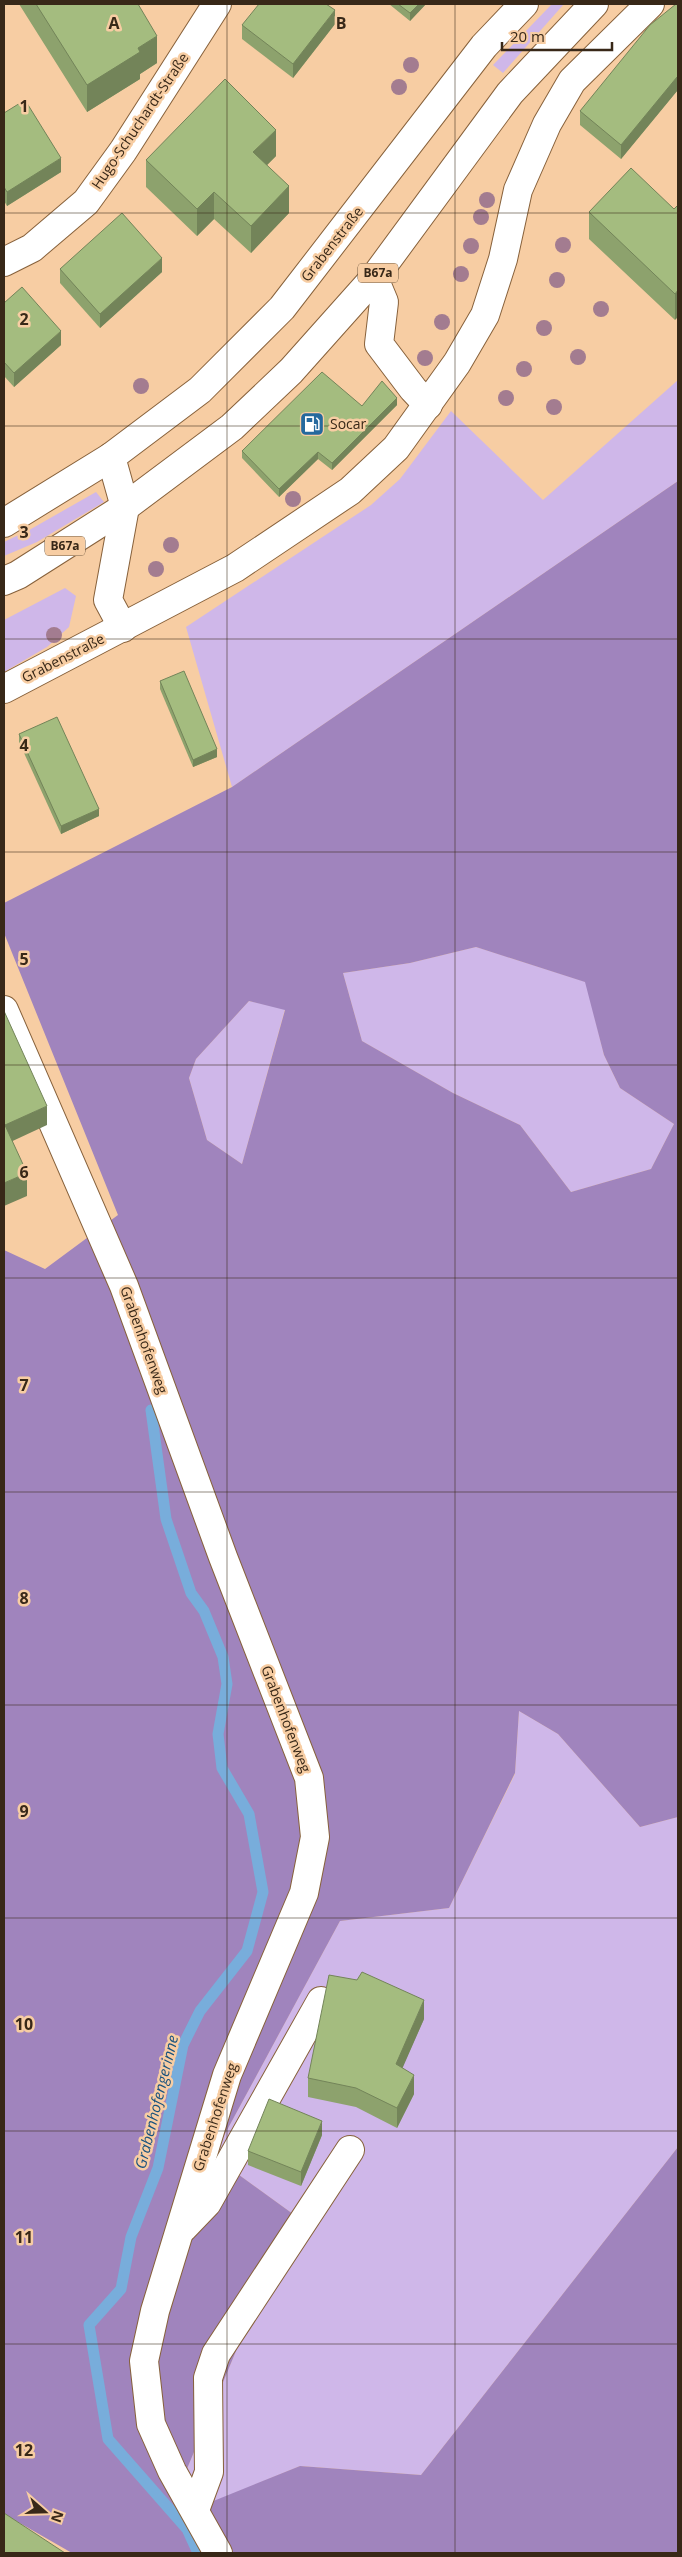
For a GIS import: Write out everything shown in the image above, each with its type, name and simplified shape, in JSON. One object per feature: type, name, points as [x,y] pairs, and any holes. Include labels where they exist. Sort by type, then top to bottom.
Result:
[{"type":"street","name":"Hugo-Schuchardt-Straße","points":[[4,262],[32,248],[86,202],[123,151],[217,4]]},
{"type":"street","name":"Grabenstraße","points":[[4,523],[111,457],[200,390],[282,308],[484,46],[524,4]]},
{"type":"street","name":"B67a","points":[[4,581],[18,575],[125,507],[232,427],[292,371],[374,278],[510,93],[594,4]]},
{"type":"street","name":"Grabenstraße","points":[[4,689],[235,568],[350,491],[396,448],[428,405],[485,315],[503,259],[518,190],[547,124],[572,81],[650,4]]},
{"type":"street","points":[[374,278],[384,302],[379,344],[413,390],[428,405]]},
{"type":"street","points":[[111,457],[125,507],[108,600],[123,628]]},
{"type":"street","name":"Grabenhofenweg","points":[[4,1010],[124,1286],[224,1557],[309,1778],[315,1837],[304,1893],[227,2075],[156,2311],[144,2361],[151,2424],[172,2471],[218,2553]]},
{"type":"street","points":[[179,2232],[207,2202],[321,2001]]},
{"type":"street","points":[[195,2510],[209,2472],[208,2378],[216,2354],[350,2150]]},
{"type":"shaded area","points":[[552,4],[564,4],[503,73],[493,65]]},
{"type":"shaded area","points":[[678,380],[678,481],[232,787],[186,627],[371,505],[400,479],[451,411],[543,500]]},
{"type":"shaded area","points":[[678,481],[678,1817],[640,1827],[558,1734],[519,1711],[515,1773],[449,1908],[340,1921],[213,2156],[293,2214],[184,2476],[211,2502],[300,2466],[421,2475],[678,2147],[678,2553],[72,2553],[4,2514],[4,1250],[45,1269],[118,1215],[4,933],[4,903],[232,787]],"holes":[[[476,947],[585,982],[604,1055],[620,1088],[674,1124],[651,1169],[571,1192],[520,1125],[453,1093],[362,1041],[343,973],[410,963]],[[249,1001],[285,1010],[242,1164],[207,1140],[189,1078],[196,1059]]]},
{"type":"shaded area","points":[[96,492],[104,502],[37,542],[4,556],[4,542]]},
{"type":"shaded area","points":[[65,588],[76,596],[69,627],[47,647],[4,672],[4,620]]},
{"type":"shaded area","points":[[476,947],[586,982],[604,1055],[620,1088],[674,1124],[651,1169],[571,1192],[520,1125],[453,1093],[362,1041],[343,973],[410,963]]},
{"type":"shaded area","points":[[249,1001],[285,1009],[242,1164],[207,1140],[189,1078],[196,1059]]},
{"type":"shaded area","points":[[519,1711],[558,1734],[640,1827],[678,1817],[678,2147],[421,2475],[300,2466],[211,2503],[184,2476],[293,2214],[213,2156],[340,1921],[449,1908],[515,1774]]},
{"type":"building","points":[[36,4],[138,4],[157,36],[138,48],[140,52],[87,85]]},
{"type":"building","points":[[259,4],[326,4],[335,10],[293,64],[242,25]]},
{"type":"building","points":[[398,4],[419,4],[410,13]]},
{"type":"building","points":[[678,4],[678,78],[621,145],[580,111],[650,25]]},
{"type":"building","points":[[225,79],[276,130],[253,152],[289,186],[251,226],[214,192],[197,209],[146,160]]},
{"type":"building","points":[[25,100],[61,158],[7,192],[4,187],[4,113]]},
{"type":"building","points":[[631,168],[674,209],[678,205],[678,290],[675,294],[589,212]]},
{"type":"building","points":[[122,213],[162,258],[100,314],[60,269]]},
{"type":"building","points":[[22,287],[61,331],[14,373],[4,362],[4,303]]},
{"type":"building","points":[[322,372],[362,406],[382,381],[397,398],[332,463],[318,452],[279,489],[242,451]]},
{"type":"building","points":[[184,671],[217,749],[193,760],[160,681]]},
{"type":"building","points":[[57,717],[99,809],[61,826],[19,734]]},
{"type":"building","points":[[4,1011],[47,1106],[5,1125],[4,1123]]},
{"type":"building","points":[[4,1123],[27,1173],[4,1183]]},
{"type":"building","points":[[362,1972],[424,2000],[396,2064],[414,2075],[397,2108],[356,2088],[308,2078],[329,1975],[357,1980]]},
{"type":"building","points":[[269,2099],[322,2121],[301,2172],[248,2151]]},
{"type":"building","points":[[4,2513],[65,2553],[4,2553]]},
{"type":"waterway","name":"Grabenhofengerinne","points":[[151,1410],[166,1519],[191,1593],[204,1611],[223,1657],[227,1684],[218,1734],[222,1768],[249,1814],[263,1892],[247,1951],[200,2011],[183,2045],[158,2168],[131,2237],[121,2289],[89,2325],[108,2439],[187,2529],[198,2553]]},
{"type":"place","name":"Socar","points":[[312,424]]}]
